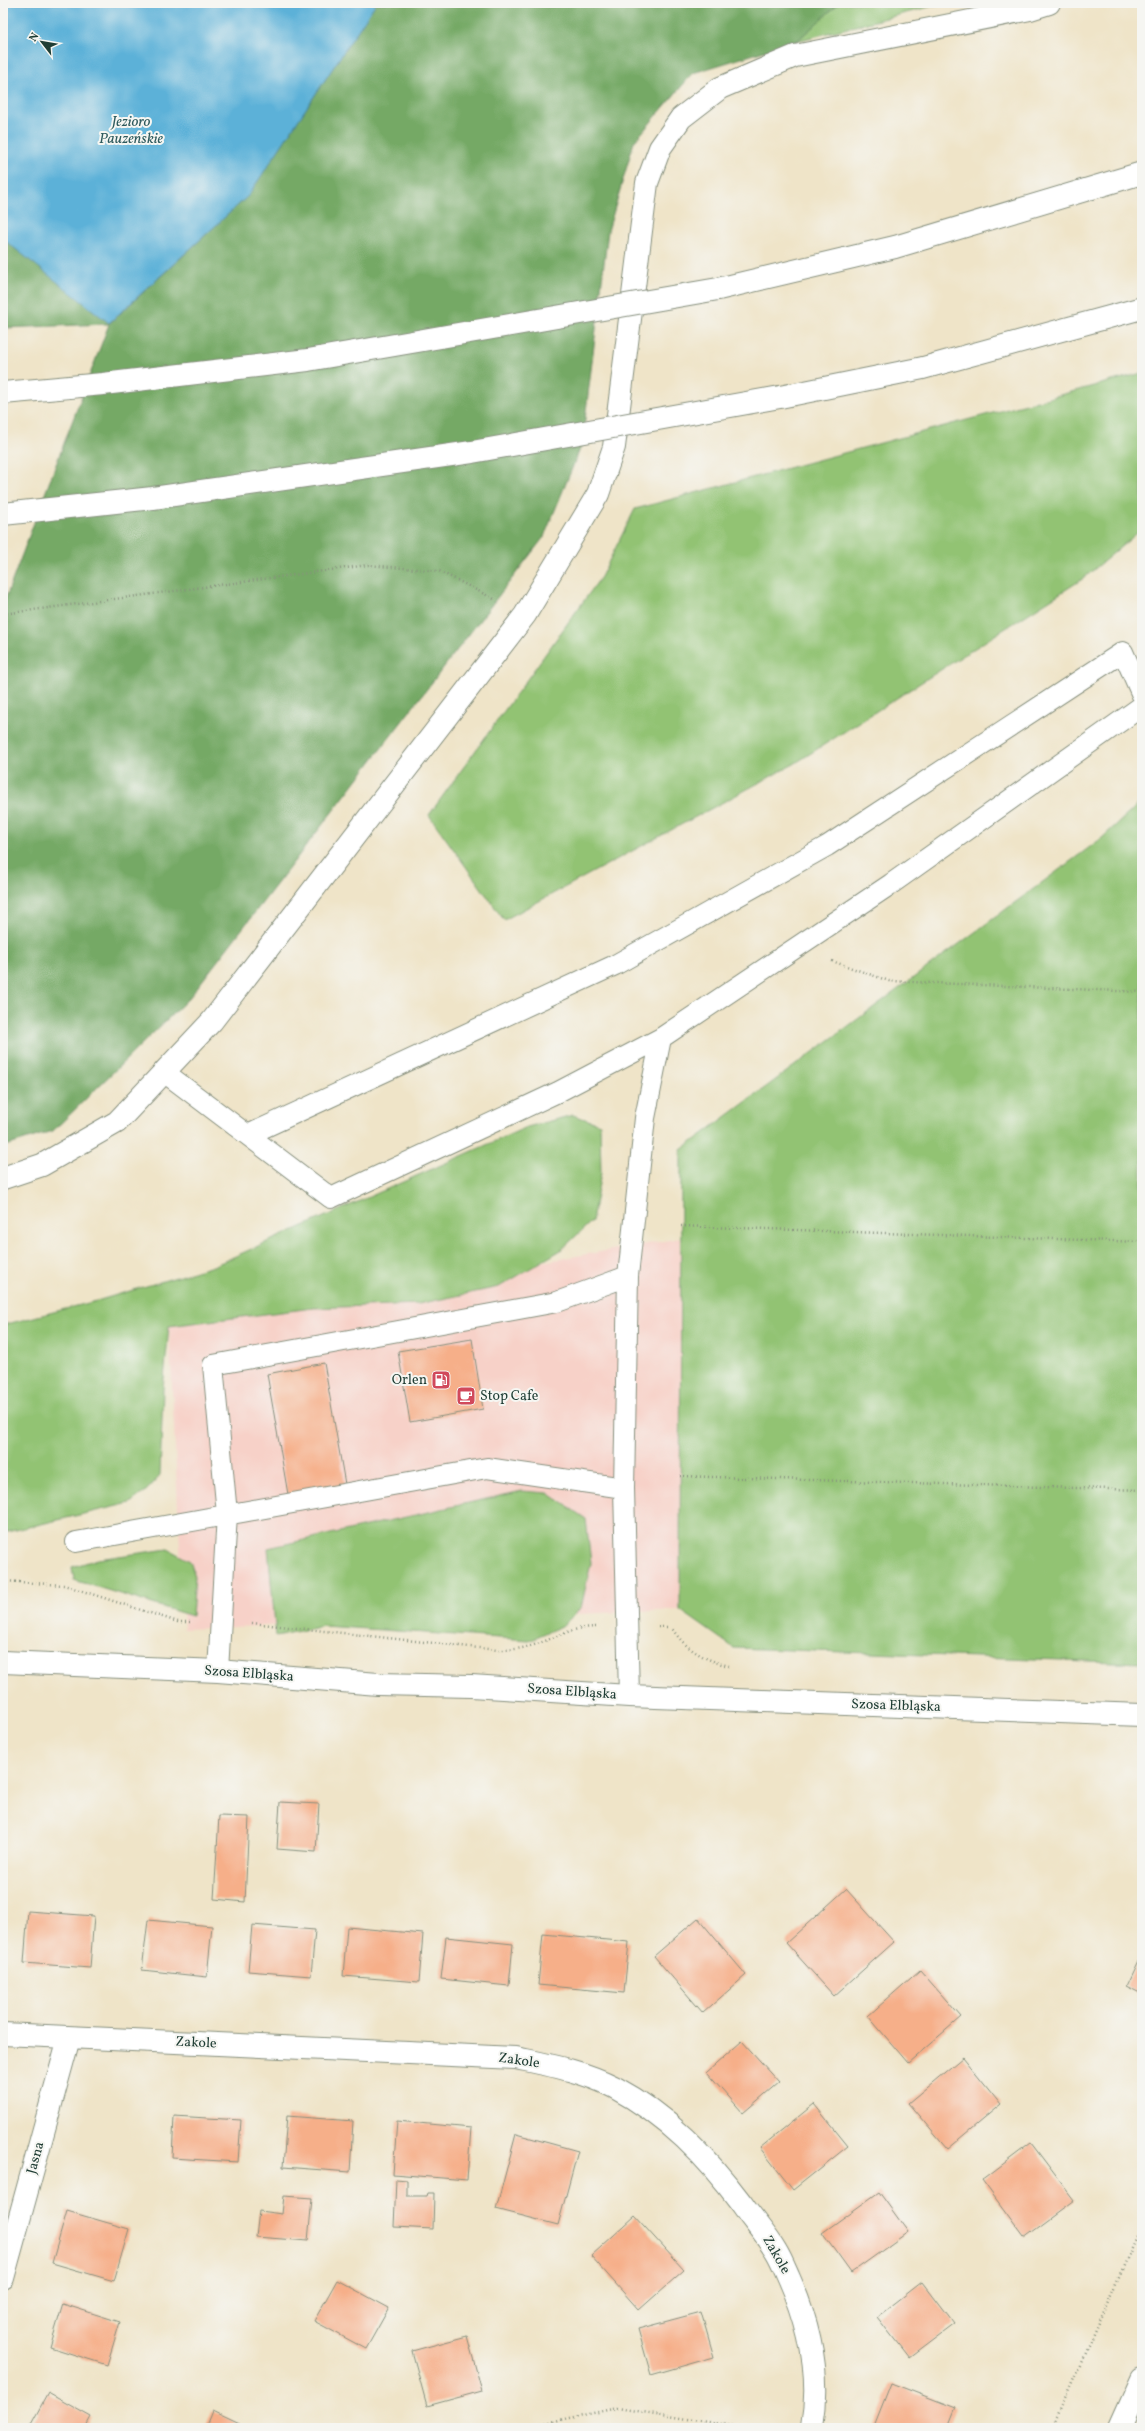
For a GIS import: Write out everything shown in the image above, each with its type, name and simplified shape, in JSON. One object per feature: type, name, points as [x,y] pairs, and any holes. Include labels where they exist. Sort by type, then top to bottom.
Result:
[{"type":"main road","points":[[3,1178],[42,1165],[117,1122],[212,1021],[525,615],[598,494],[614,447],[647,183],[660,148],[681,118],[720,88],[795,56],[1030,9],[1049,3]]},
{"type":"main road","points":[[3,393],[103,384],[308,360],[718,289],[895,247],[1142,173]]},
{"type":"main road","points":[[3,514],[153,498],[472,452],[780,397],[923,368],[1142,308]]},
{"type":"main road","name":"Szosa Elbląska","points":[[3,1662],[218,1671],[378,1684],[471,1686],[629,1696],[1142,1715]]},
{"type":"main road","name":"Zakole","points":[[3,2034],[516,2058],[565,2068],[613,2087],[646,2107],[684,2135],[715,2168],[777,2251],[795,2292],[810,2336],[814,2372],[815,2413],[812,2428]]},
{"type":"main road","name":"Jasna","points":[[3,2278],[69,2038]]},
{"type":"main road","points":[[1120,2428],[1142,2379]]},
{"type":"lane","points":[[248,1135],[615,965],[827,846],[1123,652],[1142,695]]},
{"type":"lane","points":[[164,1072],[330,1198],[558,1092],[661,1038],[891,884],[1142,706]]},
{"type":"lane","points":[[629,1696],[624,1488],[628,1276],[645,1118],[661,1038]]},
{"type":"lane","points":[[218,1671],[227,1514],[213,1365],[557,1302],[628,1276]]},
{"type":"lane","points":[[76,1542],[487,1468],[624,1488]]},
{"type":"path","points":[[3,614],[368,565],[439,571],[525,615]]},
{"type":"path","points":[[795,948],[889,981],[1142,992]]},
{"type":"path","points":[[681,1226],[1142,1242]]},
{"type":"path","points":[[680,1476],[1142,1490]]},
{"type":"path","points":[[3,1581],[64,1585],[178,1622],[263,1623],[497,1650],[518,1649],[535,1645],[580,1627],[671,1627],[680,1641],[695,1653],[718,1663],[734,1667]]},
{"type":"path","points":[[1052,2428],[1142,2226]]},
{"type":"path","points":[[523,2428],[617,2408],[746,2428]]},
{"type":"shaded area","points":[[681,1238],[680,1610],[184,1629],[169,1326]]},
{"type":"green space","points":[[376,3],[839,3],[797,41],[693,73],[634,142],[608,231],[582,444],[544,537],[189,998],[53,1131],[3,1147],[3,605],[109,324],[3,328],[3,239],[110,323],[248,196]]},
{"type":"green space","points":[[839,3],[945,3],[797,41]]},
{"type":"green space","points":[[1142,373],[1142,529],[1084,578],[794,764],[504,920],[429,815],[601,577],[635,509]]},
{"type":"green space","points":[[1142,801],[1142,1663],[734,1648],[680,1610],[681,1150],[1102,838]]},
{"type":"green space","points":[[573,1115],[600,1124],[601,1173],[592,1221],[561,1250],[499,1287],[418,1304],[313,1308],[169,1326],[163,1389],[160,1476],[146,1491],[130,1503],[3,1533],[3,1325],[100,1300],[213,1266],[527,1127]]},
{"type":"green space","points":[[522,1491],[548,1493],[586,1519],[591,1563],[581,1608],[562,1626],[529,1640],[323,1626],[276,1636],[268,1548]]},
{"type":"green space","points":[[168,1549],[190,1561],[195,1576],[192,1616],[74,1580],[72,1567],[98,1559]]},
{"type":"water","name":"Jezioro Pauzeńskie","points":[[3,3],[376,3],[248,196],[109,323],[3,239]]},
{"type":"building","name":"Orlen","points":[[472,1339],[483,1409],[410,1422],[398,1351]]},
{"type":"building","points":[[324,1363],[346,1490],[289,1500],[267,1374]]},
{"type":"building","points":[[280,1802],[319,1804],[316,1852],[277,1849]]},
{"type":"building","points":[[219,1816],[249,1817],[245,1902],[214,1899]]},
{"type":"building","points":[[846,1889],[894,1942],[834,1996],[786,1943]]},
{"type":"building","points":[[28,1911],[94,1916],[90,1968],[24,1963]]},
{"type":"building","points":[[698,1918],[746,1975],[703,2013],[654,1956]]},
{"type":"building","points":[[148,1920],[212,1926],[207,1977],[142,1970]]},
{"type":"building","points":[[252,1925],[315,1930],[311,1976],[248,1971]]},
{"type":"building","points":[[347,1927],[423,1934],[419,1982],[343,1976]]},
{"type":"building","points":[[543,1934],[629,1942],[624,1993],[538,1985]]},
{"type":"building","points":[[446,1937],[513,1944],[509,1986],[441,1979]]},
{"type":"building","points":[[1142,1952],[1142,1994],[1126,1986]]},
{"type":"building","points":[[920,1970],[961,2017],[908,2063],[868,2016]]},
{"type":"building","points":[[742,2041],[779,2082],[743,2113],[707,2072]]},
{"type":"building","points":[[963,2057],[1001,2104],[947,2149],[908,2103]]},
{"type":"building","points":[[814,2104],[848,2146],[793,2190],[760,2148]]},
{"type":"building","points":[[174,2116],[241,2120],[238,2162],[172,2158]]},
{"type":"building","points":[[287,2116],[353,2121],[350,2172],[283,2167]]},
{"type":"building","points":[[397,2121],[471,2128],[467,2180],[393,2174]]},
{"type":"building","points":[[516,2134],[578,2151],[558,2225],[496,2209]]},
{"type":"building","points":[[1031,2143],[1074,2200],[1024,2237],[982,2180]]},
{"type":"building","points":[[396,2179],[407,2180],[407,2196],[427,2196],[428,2193],[434,2193],[433,2229],[394,2227]]},
{"type":"building","points":[[879,2192],[908,2232],[851,2273],[822,2233]]},
{"type":"building","points":[[284,2196],[312,2198],[308,2241],[256,2237],[259,2211],[282,2214]]},
{"type":"building","points":[[67,2211],[129,2229],[114,2281],[52,2263]]},
{"type":"building","points":[[635,2216],[684,2270],[639,2310],[591,2256]]},
{"type":"building","points":[[337,2280],[389,2308],[366,2349],[314,2321]]},
{"type":"building","points":[[922,2282],[954,2324],[909,2358],[877,2317]]},
{"type":"building","points":[[63,2304],[120,2322],[107,2365],[50,2347]]},
{"type":"building","points":[[701,2312],[714,2357],[651,2375],[638,2329]]},
{"type":"building","points":[[467,2336],[482,2391],[427,2406],[412,2351]]},
{"type":"building","points":[[891,2383],[956,2408],[948,2428],[880,2428],[874,2426]]},
{"type":"building","points":[[48,2393],[91,2417],[85,2428],[29,2428]]},
{"type":"building","points":[[212,2411],[248,2428],[205,2428]]},
{"type":"place","name":"Orlen","points":[[441,1380]]},
{"type":"place","name":"Stop Cafe","points":[[466,1396]]}]
